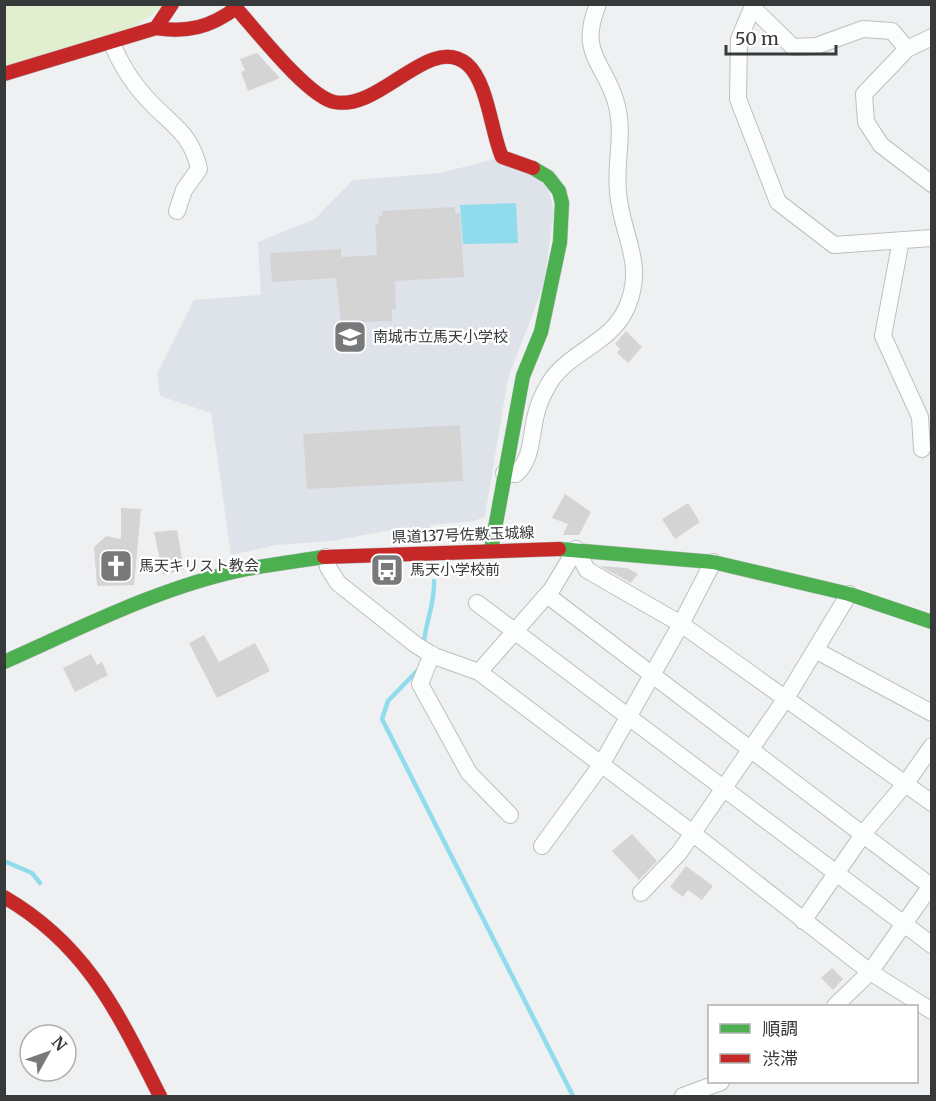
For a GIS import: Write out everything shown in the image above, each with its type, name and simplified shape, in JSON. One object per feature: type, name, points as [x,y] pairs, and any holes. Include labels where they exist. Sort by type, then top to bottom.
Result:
[{"type":"street","points":[[156,28],[172,4]]},
{"type":"street","points":[[504,473],[516,474],[529,456],[537,411],[554,376],[602,339],[616,325],[627,308],[635,280],[635,261],[618,195],[620,144],[617,107],[593,57],[590,42],[592,20],[598,4]]},
{"type":"street","points":[[4,74],[156,28],[174,32],[211,25],[235,6],[303,80],[321,96],[334,102],[377,91],[402,78],[433,57],[450,56],[469,65],[478,80],[493,141],[502,157],[537,169],[549,177],[559,191],[562,203],[560,242],[541,332],[523,376],[491,550]]},
{"type":"street","points":[[907,49],[892,32],[863,28],[816,46],[793,47],[754,6],[739,39],[738,99],[778,202],[834,245],[932,238]]},
{"type":"street","points":[[932,37],[907,49],[864,93],[866,122],[881,145],[932,184]]},
{"type":"street","points":[[112,43],[138,88],[179,127],[198,160],[199,169],[184,190],[177,211]]},
{"type":"street","points":[[901,240],[883,336],[920,417],[922,449]]},
{"type":"street","points":[[479,672],[547,595],[576,549]]},
{"type":"street","points":[[576,549],[587,570],[681,624],[932,803]]},
{"type":"street","name":"県道137号佐敷玉城線","points":[[4,662],[131,606],[178,589],[247,569],[326,557],[576,549],[713,562],[849,594],[932,622]]},
{"type":"street","points":[[326,557],[328,567],[338,583],[416,645],[432,654],[479,672],[692,832],[870,972],[932,1011]]},
{"type":"street","points":[[542,846],[601,765],[681,624],[713,562]]},
{"type":"street","points":[[641,893],[679,853],[817,651],[849,594]]},
{"type":"street","points":[[547,595],[931,886],[870,972],[836,1005]]},
{"type":"street","points":[[477,603],[514,633],[724,786],[903,926],[932,945]]},
{"type":"street","points":[[817,651],[932,713]]},
{"type":"street","points":[[432,654],[420,684],[469,773],[510,815]]},
{"type":"street","points":[[803,921],[863,835],[906,783],[932,746]]},
{"type":"street","points":[[4,897],[32,913],[51,928],[89,969],[106,994],[155,1095]]},
{"type":"street","points":[[683,1096],[718,1083]]},
{"type":"shaded area","name":"南城市立馬天小学校","points":[[494,159],[535,175],[549,191],[554,211],[544,284],[508,378],[485,516],[475,521],[431,525],[431,534],[391,530],[332,541],[276,545],[231,555],[211,413],[160,396],[157,374],[194,300],[261,295],[258,242],[315,219],[353,180],[441,173]]},
{"type":"green space","points":[[5,5],[164,5],[130,31],[5,69]]},
{"type":"water","points":[[516,203],[518,243],[463,244],[460,205]]},
{"type":"building","points":[[257,53],[280,78],[248,91],[241,72],[245,70],[240,59]]},
{"type":"building","points":[[455,207],[455,213],[460,213],[464,277],[395,281],[396,309],[392,309],[392,321],[341,323],[336,278],[272,282],[270,253],[341,249],[341,257],[377,255],[375,224],[379,224],[378,216],[383,216],[382,211]]},
{"type":"building","points":[[626,331],[642,347],[628,363],[617,353],[620,349],[615,344]]},
{"type":"building","points":[[460,425],[463,481],[307,489],[303,434]]},
{"type":"building","points":[[565,494],[591,512],[579,535],[563,535],[568,524],[552,518]]},
{"type":"building","points":[[688,503],[700,522],[675,539],[662,519]]},
{"type":"building","name":"馬天キリスト教会","points":[[121,508],[141,509],[134,585],[97,586],[94,547],[106,536],[121,539]]},
{"type":"building","points":[[177,530],[184,569],[163,575],[154,532]]},
{"type":"building","points":[[600,566],[627,568],[638,574],[631,583]]},
{"type":"building","points":[[204,635],[219,662],[255,643],[270,671],[217,698],[189,643]]},
{"type":"building","points":[[91,654],[97,665],[102,662],[108,675],[75,692],[63,668]]},
{"type":"building","points":[[632,834],[657,861],[639,880],[612,851]]},
{"type":"building","points":[[686,866],[713,886],[702,900],[688,890],[683,897],[670,887]]},
{"type":"building","points":[[832,968],[843,979],[833,990],[821,978]]},
{"type":"waterway","points":[[424,642],[434,581]]},
{"type":"waterway","points":[[417,671],[388,701],[382,719],[573,1096]]},
{"type":"waterway","points":[[4,861],[32,873],[40,883]]},
{"type":"traffic: fast","points":[[491,550],[523,376],[541,332],[560,242],[562,203],[559,191],[548,177],[533,168]]},
{"type":"traffic: fast","points":[[559,549],[713,562],[849,594],[932,622]]},
{"type":"traffic: fast","points":[[4,662],[123,609],[184,586],[247,569],[324,557]]},
{"type":"traffic: jam","points":[[4,74],[156,28],[172,4]]},
{"type":"traffic: jam","points":[[156,28],[178,30],[198,27],[217,20],[236,8],[296,75],[310,88],[334,102],[351,102],[369,96],[420,65],[437,58],[452,57],[467,64],[480,83],[502,157],[533,168]]},
{"type":"traffic: jam","points":[[324,557],[559,549]]},
{"type":"traffic: jam","points":[[4,897],[33,916],[79,959],[114,1009],[160,1096]]},
{"type":"place","name":"南城市立馬天小学校","points":[[350,337]]},
{"type":"place","name":"馬天キリスト教会","points":[[116,566]]},
{"type":"place","name":"馬天小学校前","points":[[387,570]]}]
